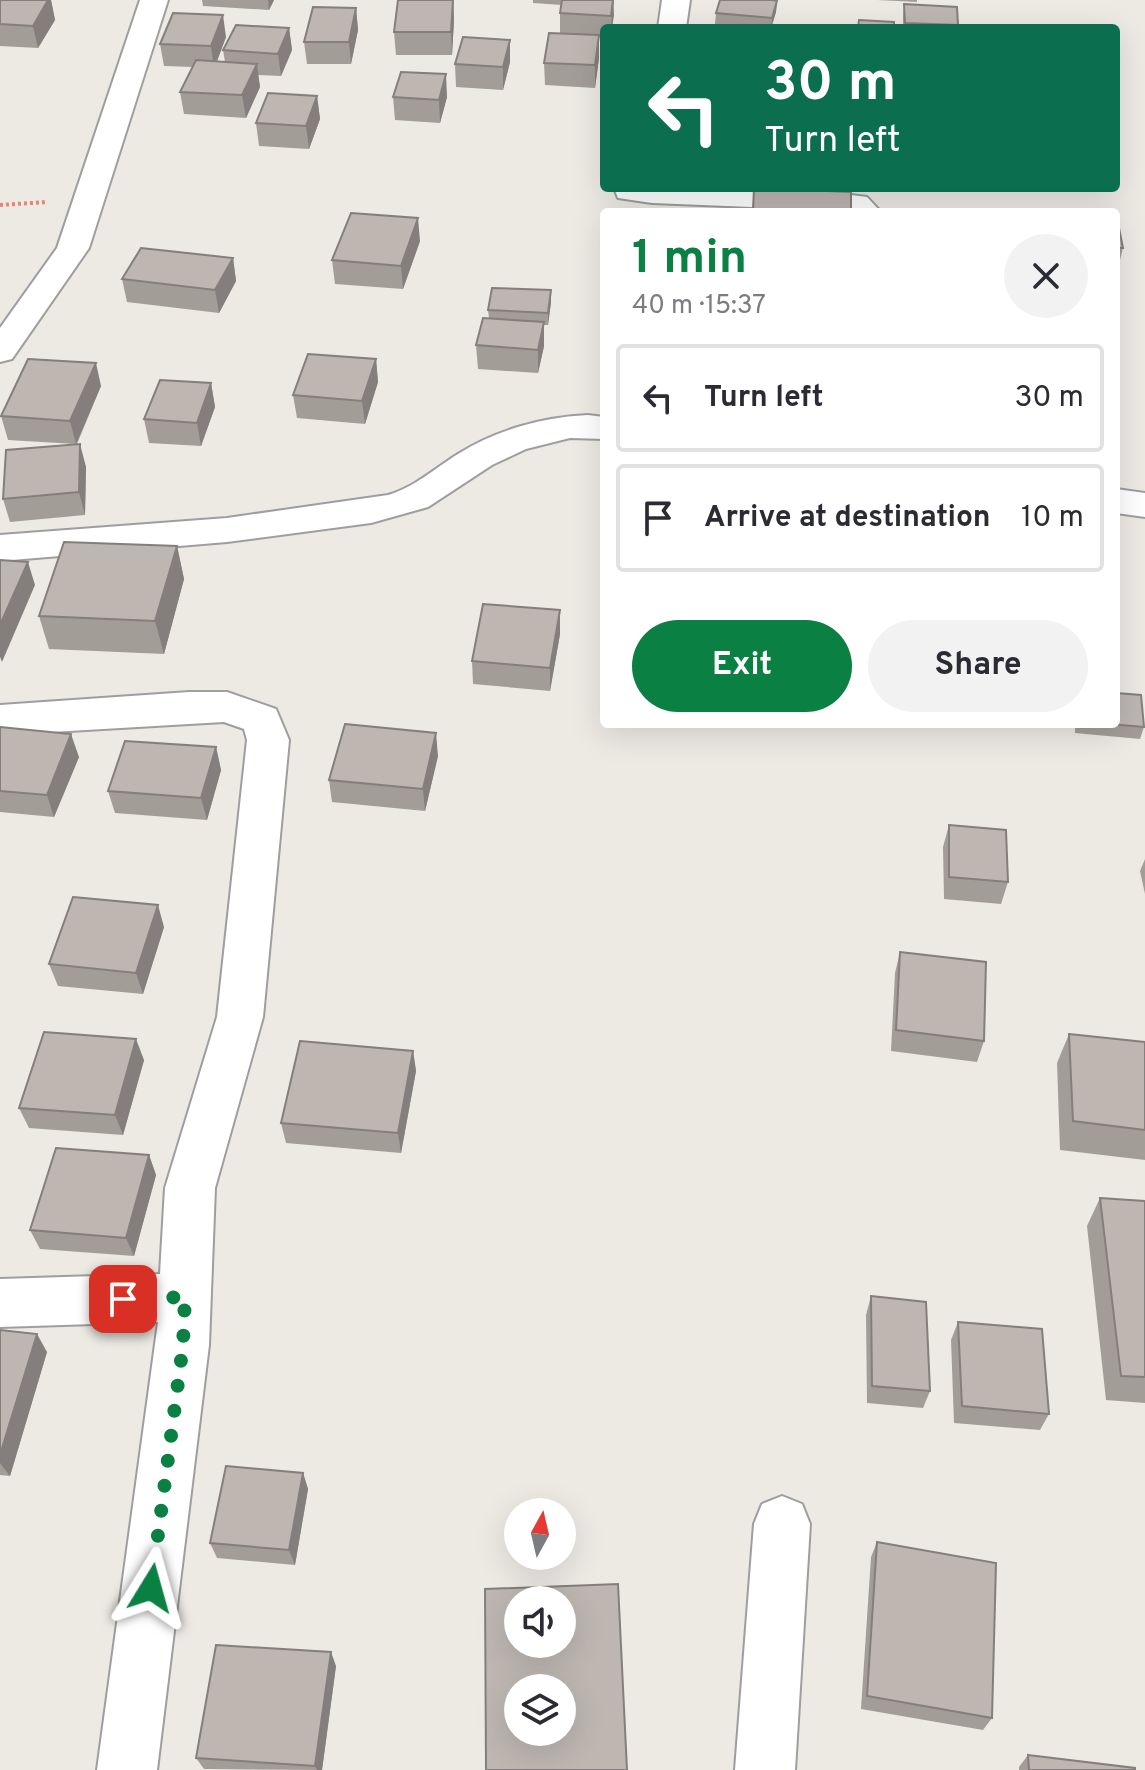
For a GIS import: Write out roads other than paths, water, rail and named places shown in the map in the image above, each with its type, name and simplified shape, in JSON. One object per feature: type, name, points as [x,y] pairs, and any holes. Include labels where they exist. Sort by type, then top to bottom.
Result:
[{"type":"street","points":[[0,352],[73,248],[154,0]]},
{"type":"street","points":[[673,24],[676,0]]},
{"type":"street","points":[[637,192],[827,201],[856,204],[860,208]]},
{"type":"street","points":[[0,548],[218,533],[392,507],[429,495],[468,464],[516,441],[551,430],[590,425],[600,427]]},
{"type":"street","points":[[1120,502],[1145,505]]},
{"type":"street","points":[[0,720],[227,707],[262,720],[268,740],[240,1017],[190,1188],[183,1345],[127,1770]]},
{"type":"street","points":[[0,1303],[185,1297]]},
{"type":"street","points":[[765,1770],[782,1524]]}]
